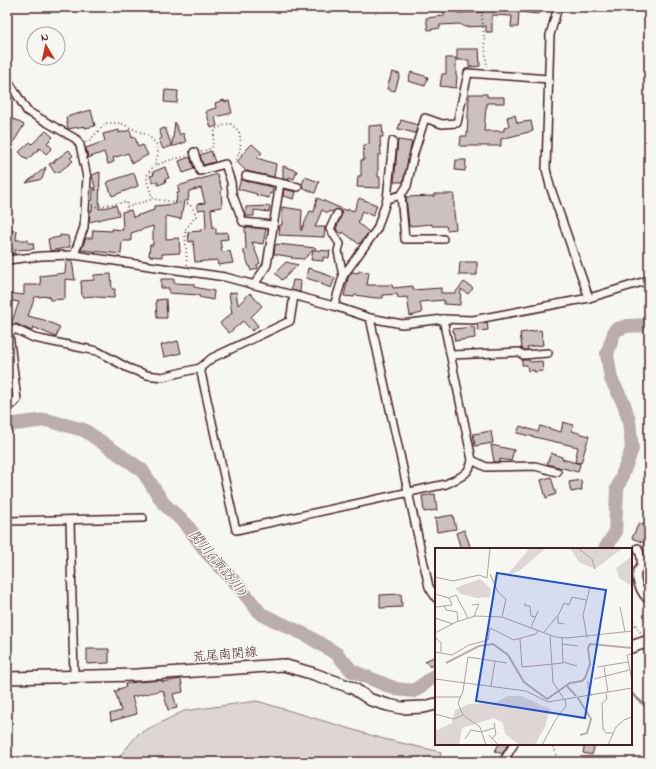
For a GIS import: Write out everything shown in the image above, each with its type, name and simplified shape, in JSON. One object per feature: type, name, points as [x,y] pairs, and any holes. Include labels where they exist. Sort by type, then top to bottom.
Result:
[{"type":"main road","points":[[632,646],[648,642]]},
{"type":"main road","name":"荒尾南関線","points":[[7,678],[137,676],[283,666],[314,674],[353,688],[371,700],[388,705],[402,708],[424,707],[435,704]]},
{"type":"street","points":[[558,7],[550,35],[546,169],[550,186],[589,298]]},
{"type":"street","points":[[442,239],[405,239],[401,195],[407,186],[414,153],[425,118],[442,124],[457,123],[468,73],[549,79]]},
{"type":"street","points":[[7,79],[27,111],[76,139],[80,145],[87,177],[84,227],[74,255]]},
{"type":"street","points":[[334,306],[343,276],[378,229],[387,199],[393,141]]},
{"type":"street","points":[[194,153],[200,171],[225,164],[231,182],[232,193],[243,222],[273,225]]},
{"type":"street","points":[[246,176],[298,187]]},
{"type":"street","points":[[254,285],[267,265],[280,183]]},
{"type":"street","points":[[387,199],[401,195]]},
{"type":"street","points":[[337,214],[330,229],[340,244],[338,251],[343,276]]},
{"type":"street","points":[[7,260],[42,256],[74,255],[225,277],[334,306],[370,318],[402,324],[443,319],[472,320],[589,298],[649,280]]},
{"type":"street","points":[[7,406],[13,404],[17,400],[9,333],[15,329],[34,338],[97,351],[128,368],[147,375],[162,377],[200,368],[212,358],[290,321],[294,296]]},
{"type":"street","points":[[370,318],[430,587],[435,596]]},
{"type":"street","points":[[200,368],[236,530],[446,484],[462,476],[471,467],[472,460],[443,319]]},
{"type":"street","points":[[451,355],[519,352],[523,355],[548,353]]},
{"type":"street","points":[[472,460],[486,467],[535,466],[556,472]]},
{"type":"street","points":[[7,521],[143,518]]},
{"type":"street","points":[[70,520],[74,677]]},
{"type":"street","points":[[638,548],[642,565],[637,573],[639,585],[642,594],[649,601]]},
{"type":"street","points":[[503,762],[513,745]]},
{"type":"path","points":[[481,7],[488,75]]},
{"type":"path","points":[[80,145],[90,140],[106,122],[120,123],[149,136],[157,145],[158,154],[155,165],[149,173],[147,179],[153,199]]},
{"type":"path","points":[[155,165],[212,148],[215,129],[230,123],[240,131],[242,145],[238,157],[228,173]]},
{"type":"path","points":[[84,207],[98,207],[127,202],[127,207],[153,199],[189,204],[194,210],[196,216],[185,230],[188,272]]},
{"type":"path","points":[[632,619],[648,642]]},
{"type":"path","points":[[551,745],[555,750],[559,762]]},
{"type":"shaded area","points":[[257,701],[384,739],[441,752],[439,762],[115,762],[138,734],[184,711]]},
{"type":"building","points":[[484,7],[540,7],[539,14],[519,12],[518,27],[511,27],[512,16],[492,15],[492,32],[486,32],[486,26],[465,27],[459,24],[440,25],[440,28],[428,30],[426,18],[444,16],[444,10],[458,10],[458,13],[484,12]]},
{"type":"building","points":[[457,49],[479,49],[480,66],[469,67],[469,60],[457,60]]},
{"type":"building","points":[[446,58],[456,58],[456,88],[440,86],[442,74],[446,74]]},
{"type":"building","points":[[392,72],[400,74],[395,91],[387,89]]},
{"type":"building","points":[[411,72],[428,77],[425,86],[408,81]]},
{"type":"building","points":[[165,90],[178,91],[177,103],[164,102]]},
{"type":"building","points":[[469,94],[487,94],[487,97],[504,97],[504,103],[487,103],[484,131],[504,131],[504,128],[509,126],[507,117],[515,115],[517,123],[531,121],[533,131],[501,139],[501,146],[460,146],[461,136],[467,136]]},
{"type":"building","points":[[224,100],[225,102],[229,101],[232,113],[215,117],[217,126],[211,128],[206,111],[216,108],[215,103]]},
{"type":"building","points":[[91,110],[95,126],[68,129],[66,117]]},
{"type":"building","points":[[14,119],[24,125],[13,143],[7,139],[7,131]]},
{"type":"building","points":[[401,120],[418,125],[415,133],[398,129]]},
{"type":"building","points":[[175,122],[180,135],[183,133],[186,142],[172,146]]},
{"type":"building","points":[[382,125],[383,137],[380,137],[381,155],[378,155],[378,177],[380,177],[380,188],[357,187],[358,176],[361,176],[361,160],[364,160],[363,145],[369,144],[369,126]]},
{"type":"building","points":[[165,128],[172,146],[163,149],[159,140],[162,138],[159,130]]},
{"type":"building","points":[[119,130],[119,133],[130,130],[132,138],[135,137],[138,147],[143,145],[148,155],[132,163],[128,153],[113,158],[114,162],[108,164],[104,152],[88,158],[86,148],[105,141],[103,134]]},
{"type":"building","points":[[46,131],[53,137],[47,143],[52,148],[46,154],[40,148],[27,160],[19,152],[30,142],[32,144]]},
{"type":"building","points":[[398,140],[412,142],[403,182],[394,182]]},
{"type":"building","points":[[252,144],[262,153],[257,158],[276,164],[274,177],[246,171],[237,162],[242,156],[241,155]]},
{"type":"building","points":[[69,150],[73,156],[70,158],[73,161],[59,172],[57,171],[55,173],[49,164],[55,162],[54,161]]},
{"type":"building","points":[[211,151],[215,162],[203,165],[200,155]]},
{"type":"building","points":[[190,157],[194,169],[183,173],[179,161]]},
{"type":"building","points":[[456,160],[466,160],[465,171],[455,170]]},
{"type":"building","points":[[283,166],[297,171],[294,179],[289,177],[288,180],[283,179]]},
{"type":"building","points":[[46,167],[42,179],[26,183]]},
{"type":"building","points":[[165,167],[169,178],[165,179],[166,182],[158,185],[157,181],[153,183],[150,176],[154,175],[153,172]]},
{"type":"building","points":[[100,172],[99,209],[116,205],[119,215],[89,222],[90,211],[92,211],[93,187],[96,191],[92,175]]},
{"type":"building","points":[[134,173],[138,186],[112,196],[107,182]]},
{"type":"building","points":[[217,174],[222,190],[222,207],[211,209],[213,228],[216,228],[216,234],[227,232],[228,239],[220,240],[222,252],[230,251],[233,263],[218,265],[217,260],[195,262],[193,241],[189,242],[188,232],[201,231],[201,229],[206,228],[205,209],[198,210],[197,204],[205,203],[201,188],[189,191],[188,201],[184,201],[181,219],[166,216],[166,239],[179,238],[180,253],[162,254],[162,257],[149,256],[150,245],[153,245],[153,226],[131,233],[131,241],[122,241],[121,254],[81,250],[86,238],[92,238],[93,230],[123,230],[122,212],[131,210],[133,217],[154,210],[154,206],[176,204],[177,193],[179,193],[178,186]]},
{"type":"building","points":[[305,177],[319,182],[315,193],[303,188],[302,184]]},
{"type":"building","points":[[241,179],[273,187],[272,194],[270,193],[269,198],[238,189]]},
{"type":"building","points":[[284,189],[296,192],[294,199],[283,196]]},
{"type":"building","points":[[434,194],[454,194],[456,229],[447,230],[446,226],[432,226],[432,224],[409,226],[406,197],[434,196]]},
{"type":"building","points":[[317,198],[347,211],[348,209],[354,211],[359,198],[377,205],[373,216],[362,211],[358,223],[369,232],[359,244],[343,232],[342,234],[336,229],[342,214],[341,211],[337,209],[332,212],[329,211],[328,213],[322,210],[315,227],[325,227],[324,237],[279,235],[280,225],[282,225],[282,207],[302,210],[301,231],[310,211],[314,212]]},
{"type":"building","points":[[270,206],[269,212],[254,210],[254,216],[246,216],[246,207]]},
{"type":"building","points":[[245,227],[266,229],[263,244],[252,242],[260,263],[257,265],[258,268],[251,271],[243,250],[246,249]]},
{"type":"building","points":[[7,230],[17,231],[16,240],[28,240],[28,243],[33,243],[34,249],[15,250],[15,254],[7,253]]},
{"type":"building","points":[[60,235],[68,236],[70,247],[50,251],[48,239],[60,237]]},
{"type":"building","points":[[277,244],[330,251],[329,258],[323,257],[323,261],[311,260],[313,250],[304,259],[274,254],[275,245]]},
{"type":"building","points":[[66,261],[72,261],[75,280],[65,279],[65,299],[50,300],[49,296],[35,297],[28,316],[44,320],[60,327],[56,337],[33,327],[32,331],[17,324],[11,324],[19,302],[7,300],[7,293],[24,295],[24,285],[41,285],[40,276],[65,273]]},
{"type":"building","points":[[286,262],[298,265],[282,280],[275,273]]},
{"type":"building","points":[[460,262],[477,262],[477,275],[459,275]]},
{"type":"building","points":[[308,268],[335,278],[331,288],[321,284],[322,283],[306,278]]},
{"type":"building","points":[[359,271],[369,272],[367,285],[392,285],[393,288],[413,286],[413,290],[441,288],[441,293],[455,293],[464,282],[473,288],[468,294],[461,289],[460,305],[444,304],[444,300],[420,302],[422,313],[410,316],[407,297],[398,298],[397,294],[383,295],[383,298],[355,295],[354,297],[344,296],[348,278],[352,272],[358,273]]},
{"type":"building","points":[[111,274],[112,289],[115,289],[114,298],[95,297],[96,296],[82,297],[81,281],[94,280],[94,275]]},
{"type":"building","points":[[161,279],[174,279],[174,283],[194,284],[194,287],[214,291],[213,300],[199,297],[199,295],[169,293],[169,288],[161,288]]},
{"type":"building","points":[[293,280],[301,281],[300,292],[291,290]]},
{"type":"building","points":[[236,292],[238,305],[250,293],[262,306],[251,317],[258,326],[252,331],[243,321],[229,333],[220,323],[232,313],[229,293]]},
{"type":"building","points":[[166,299],[167,318],[157,318],[156,300]]},
{"type":"building","points":[[487,322],[488,330],[478,331],[477,324]]},
{"type":"building","points":[[474,327],[475,338],[455,341],[453,329]]},
{"type":"building","points":[[541,330],[543,345],[527,347],[528,350],[524,350],[522,348],[520,333]]},
{"type":"building","points":[[178,341],[181,353],[164,357],[161,345]]},
{"type":"building","points":[[522,360],[529,360],[530,362],[542,361],[543,371],[528,371],[527,365],[522,365]]},
{"type":"building","points":[[563,422],[573,425],[572,431],[589,436],[581,463],[575,462],[578,447],[517,433],[520,426],[538,432],[540,426],[561,432]]},
{"type":"building","points":[[491,431],[493,443],[475,446],[473,434]]},
{"type":"building","points":[[491,445],[514,450],[511,461],[500,459],[500,462],[494,462]]},
{"type":"building","points":[[551,453],[562,457],[562,459],[580,464],[578,472],[547,464]]},
{"type":"building","points":[[551,477],[556,494],[546,498],[541,480]]},
{"type":"building","points":[[581,480],[582,490],[571,492],[569,482]]},
{"type":"building","points":[[435,494],[437,510],[424,512],[422,496]]},
{"type":"building","points":[[453,515],[456,529],[437,532],[435,518]]},
{"type":"building","points":[[639,523],[649,527],[649,532],[644,543],[632,538]]},
{"type":"building","points":[[464,530],[470,548],[461,548],[456,533]]},
{"type":"building","points":[[401,594],[402,607],[380,608],[380,595]]},
{"type":"building","points":[[87,649],[109,649],[109,663],[87,664]]},
{"type":"building","points":[[435,656],[435,662],[430,667],[425,661]]},
{"type":"building","points":[[181,679],[183,692],[173,694],[177,708],[168,710],[163,690],[132,697],[137,714],[111,721],[110,714],[121,711],[115,691],[126,687],[125,684],[162,680],[162,682]]},
{"type":"building","points":[[498,745],[507,745],[502,754],[495,751]]},
{"type":"building","points":[[585,745],[595,745],[592,755],[583,753]]},
{"type":"waterway","name":"関川(諏訪川)","points":[[606,548],[615,533],[617,489],[632,449],[629,421],[624,404],[611,379],[607,354],[615,330],[627,326],[649,325]]},
{"type":"waterway","name":"関川(諏訪川)","points":[[7,427],[14,424],[46,420],[84,430],[142,470],[164,504],[186,524],[208,554],[236,583],[261,614],[306,635],[337,654],[352,671],[396,689],[414,691],[435,676]]},
{"type":"waterway","points":[[632,694],[649,709]]}]
